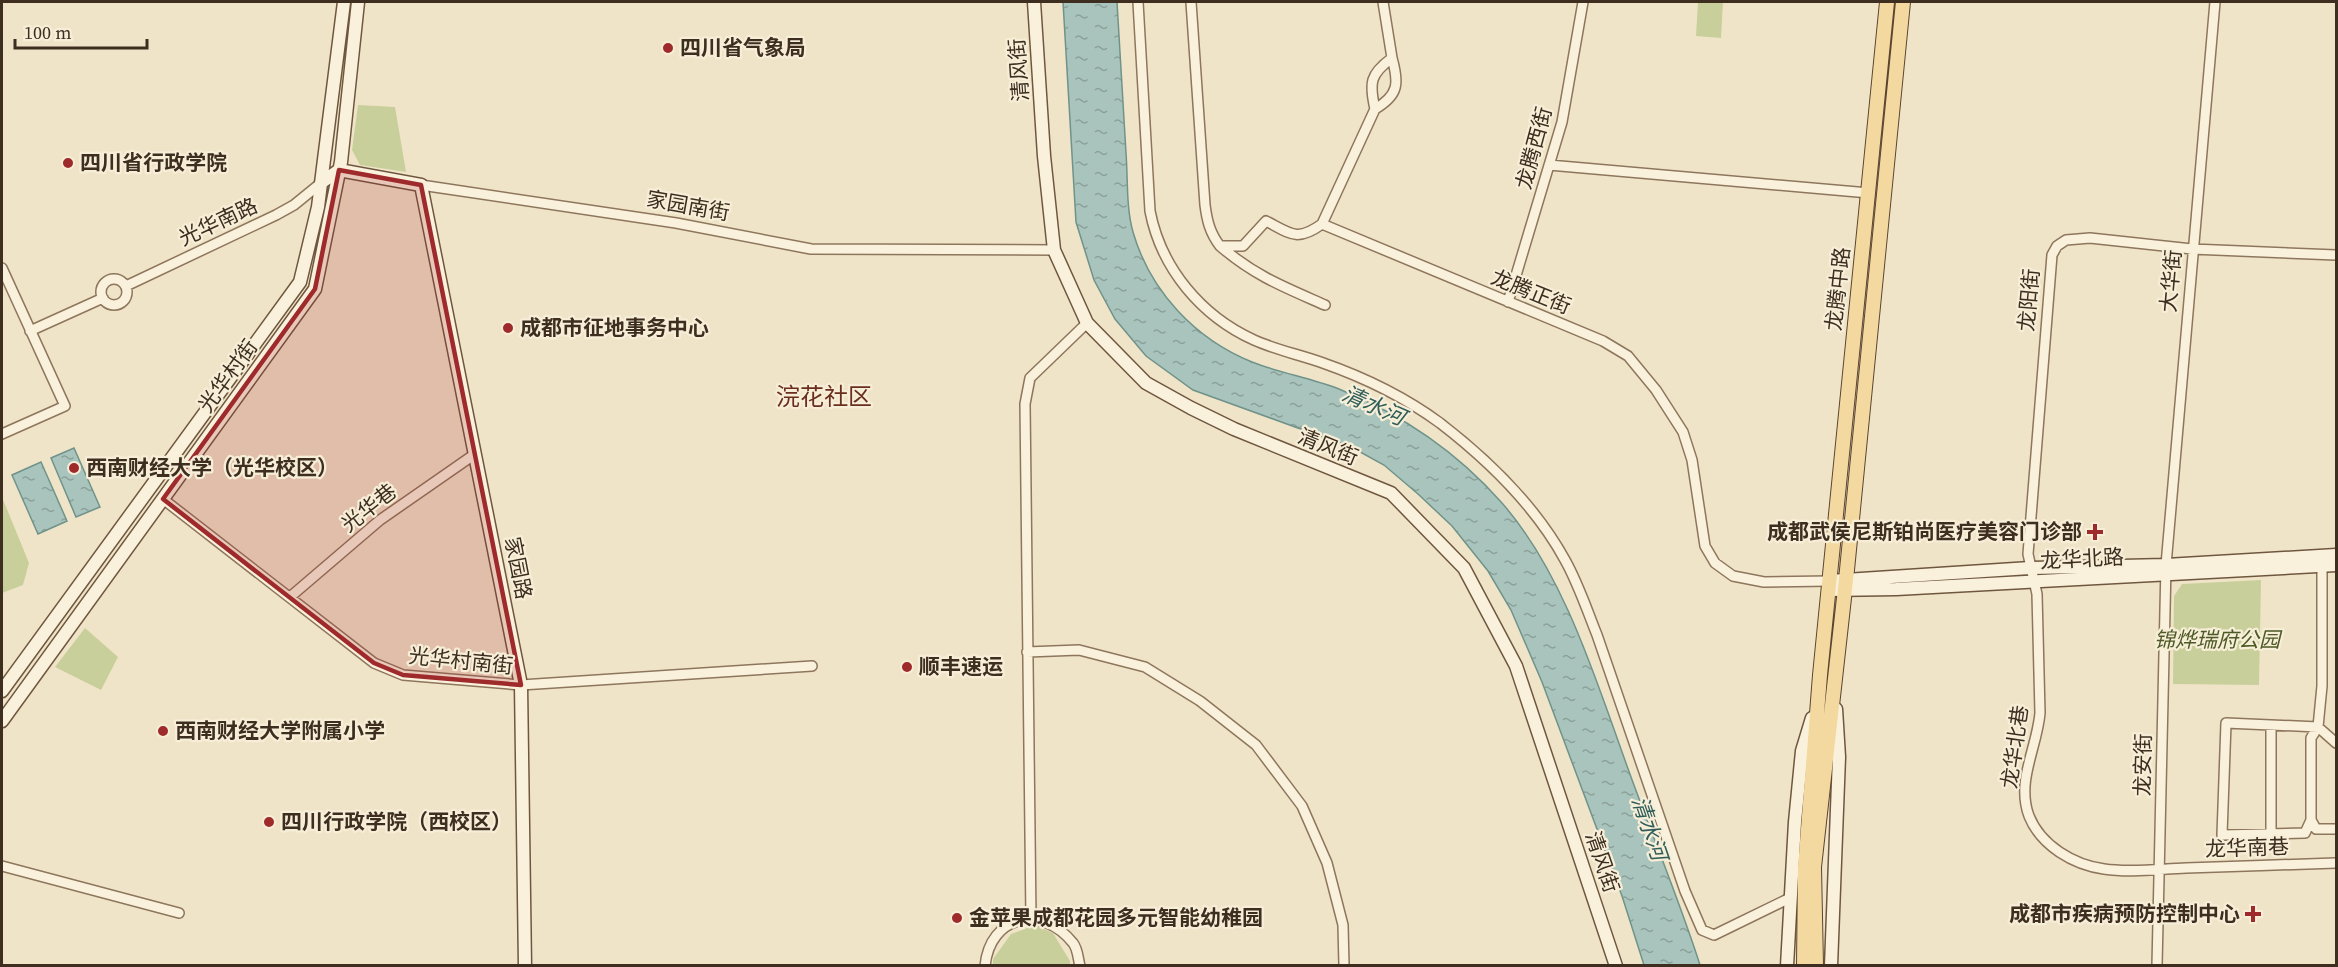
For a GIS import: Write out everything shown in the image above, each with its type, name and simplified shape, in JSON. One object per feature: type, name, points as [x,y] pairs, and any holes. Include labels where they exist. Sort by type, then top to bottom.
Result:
[{"type":"main road","name":"龙腾中路","points":[[1810,867],[1820,675],[1887,2]]},
{"type":"main road","name":"龙腾中路","points":[[1810,867],[1846,585],[1903,2]]},
{"type":"main road","points":[[1804,966],[1810,867]]},
{"type":"main road","points":[[1810,867],[1816,966]]},
{"type":"street","name":"光华村街","points":[[2,691],[300,282],[318,207],[344,2]]},
{"type":"street","name":"光华村街","points":[[2,721],[315,289],[339,170],[358,2]]},
{"type":"street","name":"清风街","points":[[1034,2],[1044,156],[1054,250],[1087,323],[1146,383],[1191,408],[1391,493],[1464,568],[1516,666],[1616,966]]},
{"type":"street","points":[[1138,2],[1150,211],[1159,243],[1185,287],[1234,330],[1257,341],[1325,363],[1406,402],[1439,422],[1512,489],[1542,524],[1565,560],[1597,635],[1678,871],[1702,930],[1714,935],[1790,898]]},
{"type":"street","points":[[1191,2],[1205,205],[1209,229],[1220,246],[1243,266],[1263,278],[1325,305]]},
{"type":"street","points":[[1243,266],[1240,254],[1244,246],[1266,221],[1296,235],[1304,235],[1322,224],[1375,109],[1388,101],[1396,88],[1396,74],[1383,2]]},
{"type":"street","name":"龙腾西街","points":[[1508,302],[1562,122],[1583,2]]},
{"type":"street","name":"大华街","points":[[2165,569],[2215,2]]},
{"type":"street","points":[[1375,109],[1371,80],[1392,58]]},
{"type":"street","points":[[1549,165],[1869,193]]},
{"type":"street","points":[[321,183],[339,170]]},
{"type":"street","name":"家园南街","points":[[339,170],[421,185],[676,223],[812,249],[1054,250]]},
{"type":"street","name":"光华南路","points":[[126,286],[276,215],[294,205],[321,183]]},
{"type":"street","name":"家园路","points":[[421,185],[521,685],[525,966]]},
{"type":"street","name":"龙腾正街","points":[[1322,224],[1603,341],[1628,356],[1656,390],[1683,432],[1692,460],[1705,546],[1715,563],[1733,576],[1764,582],[1829,586]]},
{"type":"street","name":"龙阳街","points":[[2030,568],[2028,554],[2052,255],[2057,246],[2066,240],[2077,238],[2192,249],[2337,255]]},
{"type":"street","points":[[1220,246],[1244,246]]},
{"type":"street","points":[[2,268],[65,406],[2,434]]},
{"type":"street","points":[[116,278],[126,286],[127,295],[118,305],[109,304],[103,298],[101,290],[108,280],[116,278]]},
{"type":"street","points":[[30,330],[103,298]]},
{"type":"street","points":[[1031,918],[1026,390],[1030,378],[1087,323]]},
{"type":"street","name":"光华巷","points":[[290,597],[380,520],[475,454]]},
{"type":"street","name":"光华村南街","points":[[163,499],[374,663],[403,675],[521,685],[812,666]]},
{"type":"street","name":"龙华北路","points":[[1846,585],[2035,581],[2337,555]]},
{"type":"street","name":"龙华北路","points":[[1829,586],[2030,568],[2165,569],[2337,565]]},
{"type":"street","points":[[2322,566],[2322,686],[2318,727],[2312,738],[2311,820],[2305,833],[2222,835],[2226,723],[2318,727],[2337,743]]},
{"type":"street","name":"龙华北巷","points":[[2030,568],[2035,581],[2040,713],[2024,787],[2029,816],[2049,845],[2083,864],[2103,869],[2159,869]]},
{"type":"street","name":"龙安街","points":[[2157,966],[2165,569]]},
{"type":"street","points":[[1027,652],[1079,650],[1145,667],[1200,701],[1256,745],[1302,806],[1327,863],[1343,925],[1344,966]]},
{"type":"street","points":[[1787,966],[1802,751],[1811,728],[1820,675]]},
{"type":"street","points":[[1831,966],[1839,757],[1834,679]]},
{"type":"street","points":[[2271,725],[2271,834]]},
{"type":"street","points":[[2311,820],[2316,829],[2337,829]]},
{"type":"street","name":"龙华南巷","points":[[2159,869],[2337,863]]},
{"type":"street","points":[[2,866],[179,913]]},
{"type":"street","points":[[985,966],[987,950],[1004,926],[1031,918],[1053,924],[1075,945],[1080,966]]},
{"type":"highlighted area","points":[[339,170],[421,185],[521,685],[403,675],[374,663],[163,499],[315,289]]},
{"type":"green space","points":[[1698,2],[1723,2],[1721,38],[1696,36]]},
{"type":"green space","points":[[358,105],[395,107],[406,172],[360,165],[352,150]]},
{"type":"green space","points":[[2,497],[29,563],[23,585],[2,593]]},
{"type":"green space","name":"锦烨瑞府公园","points":[[2261,580],[2259,685],[2173,684],[2174,596],[2182,584]]},
{"type":"green space","points":[[85,628],[118,657],[101,690],[55,667]]},
{"type":"green space","points":[[1035,925],[1053,933],[1070,961],[1070,965],[993,965],[993,959],[1011,934]]},
{"type":"water","name":"清水河","points":[[1063,2],[1117,2],[1131,222],[1141,254],[1163,293],[1194,326],[1231,352],[1263,366],[1339,389],[1406,423],[1467,468],[1502,503],[1525,532],[1562,598],[1593,670],[1700,965],[1644,965],[1622,896],[1542,682],[1511,610],[1488,571],[1452,526],[1384,465],[1353,448],[1193,390],[1146,356],[1115,319],[1094,280],[1076,222]]},
{"type":"water","points":[[74,448],[100,507],[76,517],[51,458]]},
{"type":"water","points":[[41,462],[67,521],[38,534],[12,475]]},
{"type":"place","name":"四川省气象局","points":[[668,48]]},
{"type":"place","name":"四川省行政学院","points":[[68,163]]},
{"type":"place","name":"成都市征地事务中心","points":[[508,328]]},
{"type":"place","name":"西南财经大学（光华校区）","points":[[74,468]]},
{"type":"place","name":"成都武侯尼斯铂尚医疗美容门诊部","points":[[2095,532]]},
{"type":"place","name":"顺丰速运","points":[[907,667]]},
{"type":"place","name":"西南财经大学附属小学","points":[[163,731]]},
{"type":"place","name":"四川行政学院（西校区）","points":[[269,822]]},
{"type":"place","name":"成都市疾病预防控制中心","points":[[2253,914]]},
{"type":"place","name":"金苹果成都花园多元智能幼稚园","points":[[957,918]]},
{"type":"district","name":"浣花社区","points":[[824,397]]}]
